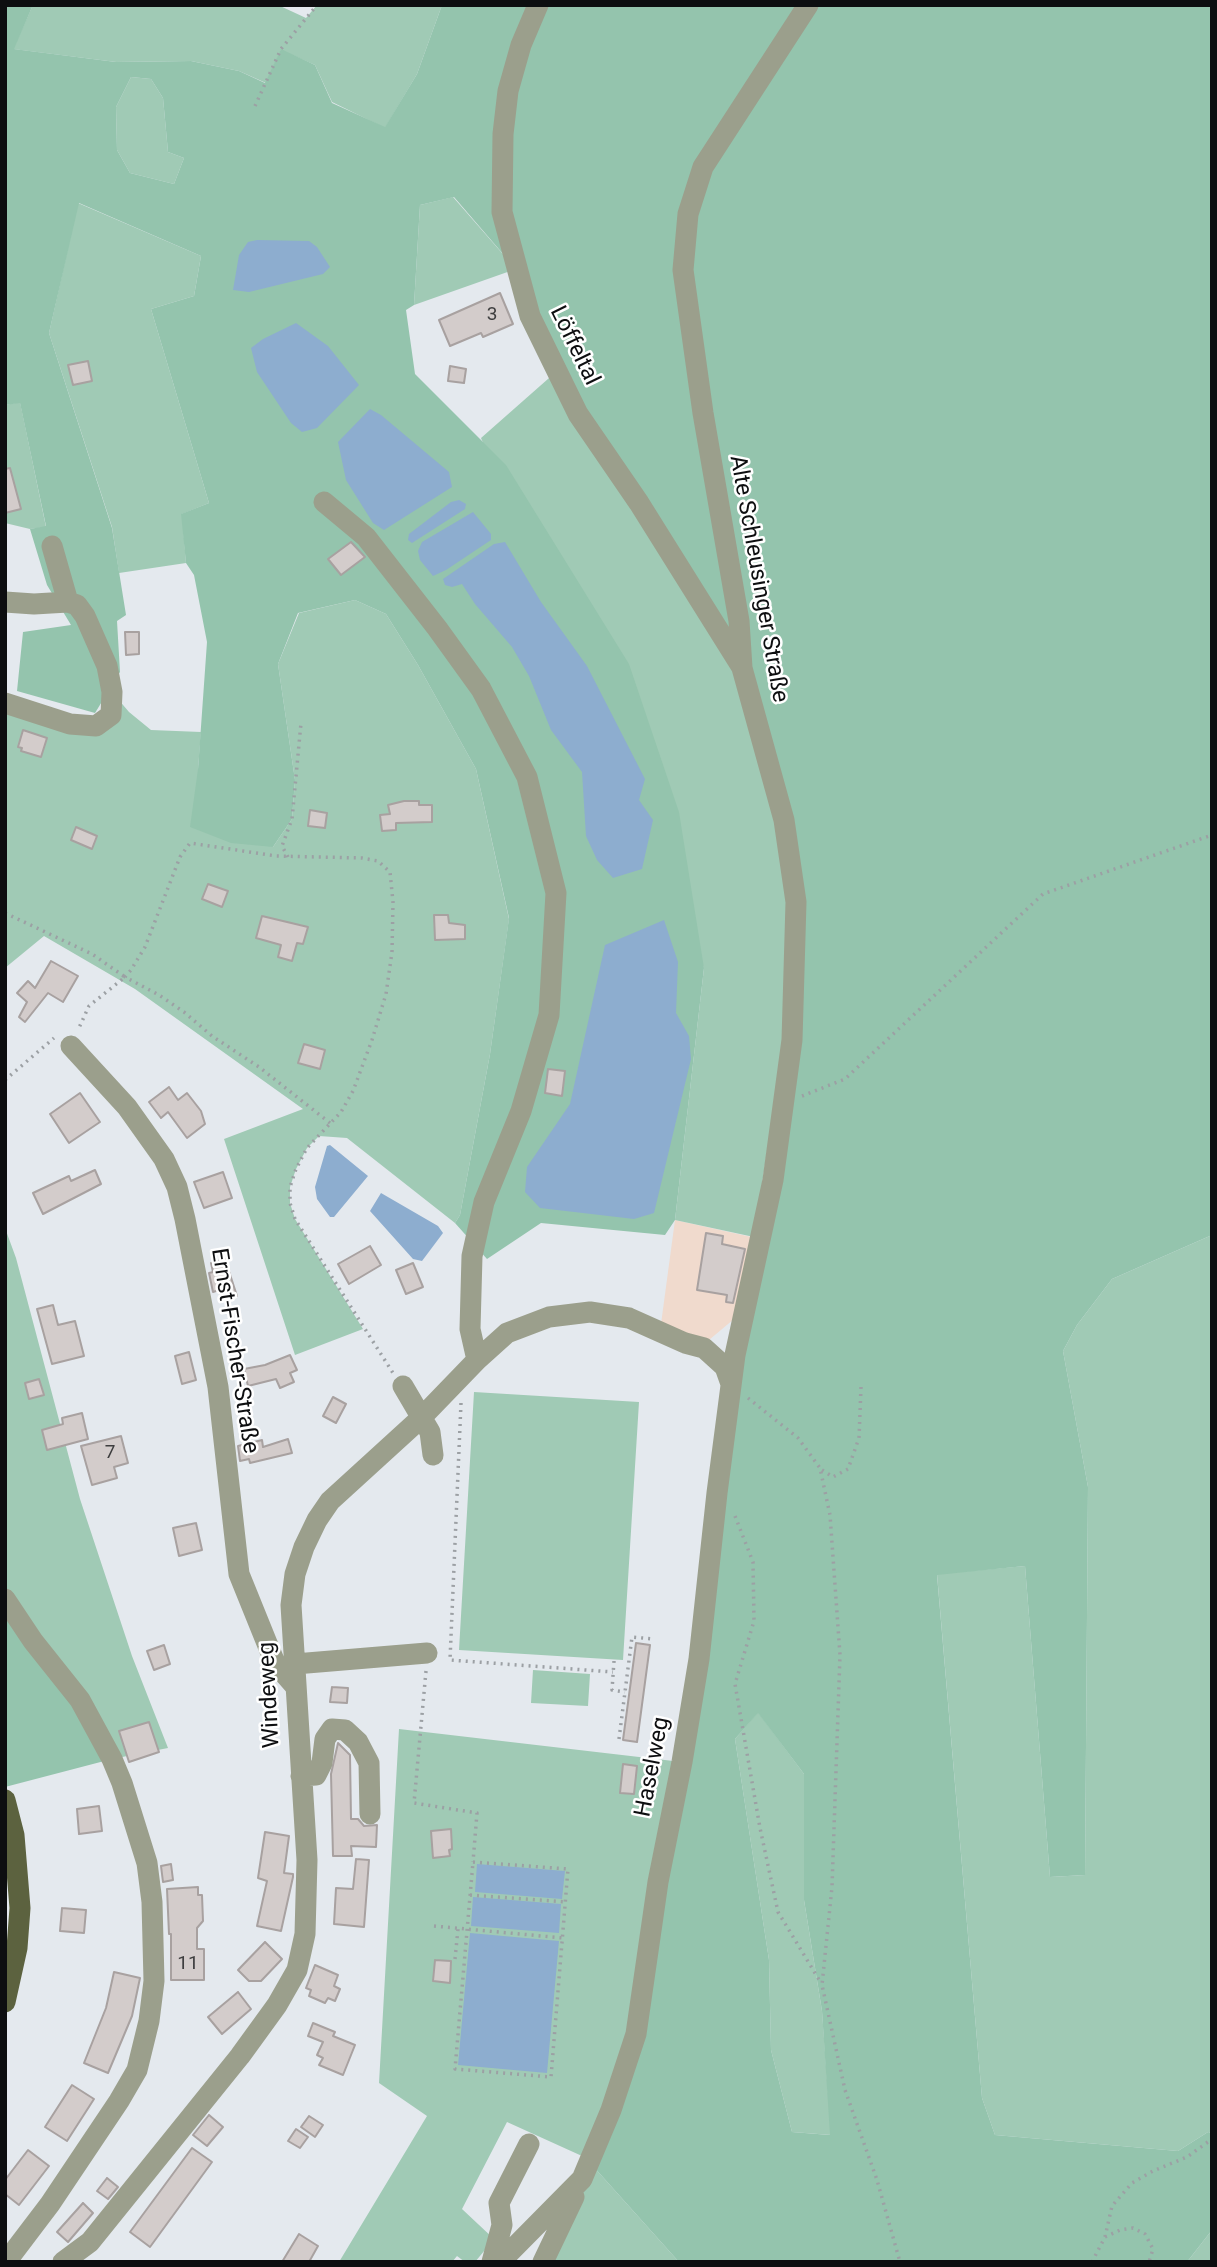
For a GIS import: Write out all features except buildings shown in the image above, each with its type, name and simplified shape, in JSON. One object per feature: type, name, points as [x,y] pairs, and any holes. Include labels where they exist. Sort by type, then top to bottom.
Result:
[{"type":"main road","points":[[5,1800],[14,1835],[20,1908],[17,1948],[5,2001]]},
{"type":"street","name":"Löffeltal","points":[[538,5],[521,45],[508,91],[503,134],[502,212],[530,316],[578,414],[639,503],[742,668]]},
{"type":"street","name":"Alte Schleusinger Straße","points":[[735,1355],[771,1192],[792,1040],[796,902],[784,820],[742,668],[739,621],[702,413],[683,270],[688,214],[703,167],[808,5]]},
{"type":"street","points":[[324,502],[366,537],[438,628],[481,689],[527,777],[556,893],[548,1016],[521,1111],[484,1202],[472,1256],[470,1329],[477,1360]]},
{"type":"street","points":[[52,546],[68,602]]},
{"type":"street","points":[[5,602],[68,602],[77,605],[85,616],[107,666],[111,683],[111,715],[96,726],[70,724],[5,703]]},
{"type":"street","name":"Ernst-Fischer-Straße","points":[[71,1046],[127,1107],[164,1159],[177,1187],[218,1387],[239,1574],[275,1663],[296,1687]]},
{"type":"street","name":"Windeweg","points":[[63,2262],[96,2234],[240,2056],[277,2005],[297,1970],[305,1934],[307,1860],[291,1605],[304,1547],[330,1501],[421,1418],[507,1333],[549,1317],[590,1312],[629,1318],[685,1343],[704,1348],[724,1367],[732,1386]]},
{"type":"street","points":[[704,1348],[727,1338],[740,1324]]},
{"type":"street","name":"Haselweg","points":[[543,2262],[611,2110],[636,2034],[658,1882],[699,1660],[735,1355]]},
{"type":"street","points":[[402,1386],[430,1432],[433,1455]]},
{"type":"street","points":[[5,1599],[33,1641],[80,1700],[122,1783],[147,1863],[152,1902],[154,1981],[149,2021],[137,2070],[50,2204],[6,2262]]},
{"type":"street","points":[[295,1664],[428,1653]]},
{"type":"street","points":[[301,1776],[316,1775],[322,1763],[325,1740],[332,1729],[345,1730],[358,1742],[369,1763],[370,1814]]},
{"type":"street","points":[[492,2262],[502,2225],[499,2203],[529,2144]]},
{"type":"street","name":"Haselweg","points":[[500,2262],[582,2179]]},
{"type":"path","points":[[255,106],[281,49],[317,5]]},
{"type":"path","points":[[288,857],[282,846],[292,819],[301,723]]},
{"type":"path","points":[[783,1103],[845,1079],[1043,894],[1212,835]]},
{"type":"path","points":[[5,1080],[55,1036],[71,1046],[89,1006],[131,970],[145,947],[180,857],[190,843],[288,857],[362,858],[378,861],[390,872],[393,902],[386,994],[353,1091],[341,1112],[307,1148],[290,1187],[290,1203],[295,1219],[402,1386]]},
{"type":"path","points":[[5,913],[92,954],[125,977],[159,995],[330,1122]]},
{"type":"path","points":[[732,1386],[798,1438],[820,1468],[834,1477],[848,1469],[859,1437],[862,1387]]},
{"type":"path","points":[[461,1401],[450,1660],[613,1672]]},
{"type":"path","points":[[820,1468],[830,1515],[840,1655],[832,1887],[822,1985],[845,2090],[877,2180],[900,2262]]},
{"type":"path","points":[[717,1493],[733,1511],[753,1562],[754,1621],[735,1684],[760,1828],[778,1912],[822,1985]]},
{"type":"path","points":[[619,1739],[632,1636],[653,1639]]},
{"type":"path","points":[[428,1653],[414,1803],[477,1813],[455,2069],[551,2077],[568,1869],[473,1862]]},
{"type":"path","points":[[614,1661],[612,1690],[625,1692]]},
{"type":"path","points":[[470,1895],[566,1902]]},
{"type":"path","points":[[434,1926],[563,1938]]},
{"type":"path","points":[[455,1959],[458,1929]]},
{"type":"path","points":[[1091,2262],[1105,2237],[1112,2206],[1132,2183],[1187,2157],[1212,2139]]},
{"type":"path","points":[[1105,2237],[1133,2228],[1145,2234],[1153,2249],[1149,2262]]},
{"type":"shaded area","points":[[675,1220],[756,1238],[740,1314],[709,1340],[696,1339],[661,1324]]},
{"type":"green space","points":[[5,5],[33,5],[14,49],[116,62],[191,61],[239,71],[265,83],[281,49],[315,65],[332,103],[385,127],[417,74],[442,5],[1212,5],[1212,1235],[1112,1279],[1077,1325],[1063,1351],[1088,1487],[1085,1875],[1050,1877],[1025,1566],[937,1575],[982,2098],[995,2135],[1178,2151],[1208,2132],[1212,2133],[1212,2230],[1187,2262],[679,2262],[592,2165],[623,2093],[761,1240],[784,1039],[789,904],[776,823],[733,671],[578,414],[516,269],[454,197],[420,205],[414,305],[406,310],[415,374],[506,465],[629,664],[679,812],[704,968],[675,1220],[665,1235],[541,1223],[487,1259],[455,1223],[460,1215],[490,1054],[509,918],[476,769],[386,614],[355,600],[298,613],[278,664],[295,780],[292,819],[273,847],[231,843],[190,827],[198,769],[207,642],[194,575],[186,563],[181,514],[209,503],[151,309],[194,296],[201,256],[79,203],[49,333],[112,528],[126,615],[117,621],[120,672],[95,713],[17,691],[23,632],[71,625],[47,585],[30,529],[46,526],[20,403],[5,405]],"holes":[[[131,77],[151,79],[163,98],[168,152],[184,158],[174,184],[130,173],[117,150],[116,107]],[[758,1713],[804,1774],[804,1900],[822,2011],[830,2135],[792,2132],[771,2050],[769,1960],[735,1739]]]},
{"type":"green space","points":[[33,5],[278,5],[306,18],[317,5],[442,5],[417,74],[385,128],[332,102],[315,65],[281,50],[266,83],[239,71],[191,61],[116,62],[13,49]]},
{"type":"green space","points":[[131,77],[151,79],[163,98],[168,152],[184,158],[174,184],[130,173],[117,150],[116,107]]},
{"type":"green space","points":[[453,197],[516,269],[414,305],[420,205]]},
{"type":"green space","points":[[78,203],[201,256],[194,296],[151,309],[209,503],[182,514],[186,563],[119,573],[112,527],[49,333]]},
{"type":"green space","points":[[557,371],[733,671],[776,823],[789,904],[784,1039],[754,1237],[675,1220],[704,968],[481,438]]},
{"type":"green space","points":[[20,402],[46,527],[30,529],[5,523],[5,405]]},
{"type":"green space","points":[[355,600],[386,614],[476,769],[509,919],[490,1054],[460,1215],[455,1223],[347,1138],[319,1136],[307,1148],[296,1169],[290,1187],[290,1203],[295,1219],[363,1329],[295,1355],[224,1139],[303,1109],[135,989],[44,936],[5,968],[5,703],[96,726],[112,692],[129,712],[151,730],[201,732],[198,769],[273,847],[292,819],[295,780],[278,664],[299,613]]},
{"type":"green space","points":[[5,1228],[16,1258],[80,1499],[132,1656],[168,1748],[112,1759],[5,1599]]},
{"type":"green space","points":[[1212,1235],[1212,2133],[1208,2132],[1178,2151],[995,2135],[982,2098],[937,1574],[1025,1566],[1050,1877],[1085,1875],[1088,1487],[1063,1351],[1077,1325],[1112,1279]]},
{"type":"green space","points":[[474,1392],[639,1402],[623,1660],[459,1650]]},
{"type":"green space","points":[[5,1599],[112,1759],[5,1787]]},
{"type":"green space","points":[[533,1670],[590,1674],[588,1706],[531,1703]]},
{"type":"green space","points":[[758,1712],[804,1774],[804,1900],[822,2011],[831,2135],[792,2132],[771,2050],[769,1960],[735,1739]]},
{"type":"green space","points":[[399,1729],[682,1762],[636,2034],[582,2156],[507,2122],[462,2209],[494,2239],[475,2262],[465,2262],[457,2256],[452,2262],[339,2262],[427,2116],[379,2083]]},
{"type":"green space","points":[[592,2165],[679,2262],[549,2262]]},
{"type":"green space","points":[[1212,2230],[1212,2262],[1187,2262]]},
{"type":"water","points":[[309,241],[317,247],[330,267],[323,274],[249,292],[233,290],[239,255],[248,242]]},
{"type":"water","points":[[296,323],[328,346],[359,385],[317,428],[302,432],[291,423],[257,372],[251,348]]},
{"type":"water","points":[[370,409],[381,415],[449,472],[452,487],[384,530],[373,523],[346,480],[338,442]]},
{"type":"water","points":[[459,500],[466,504],[465,509],[412,543],[408,540],[409,534],[451,502]]},
{"type":"water","points":[[473,512],[491,534],[491,540],[433,576],[420,560],[418,551],[422,542]]},
{"type":"water","points":[[505,542],[541,602],[587,666],[645,779],[639,800],[653,820],[642,869],[613,878],[597,860],[586,836],[582,772],[551,730],[529,676],[512,647],[475,604],[462,584],[452,587],[445,585],[443,579],[494,544]]},
{"type":"water","points":[[664,920],[678,962],[676,1013],[689,1036],[691,1059],[654,1213],[634,1219],[540,1208],[525,1192],[527,1167],[570,1104],[605,945]]},
{"type":"water","points":[[330,1145],[368,1176],[334,1217],[330,1217],[317,1199],[315,1187],[327,1146]]},
{"type":"water","points":[[381,1193],[438,1226],[443,1233],[422,1261],[413,1259],[370,1211]]},
{"type":"water","points":[[477,1864],[565,1871],[562,1899],[475,1892]]},
{"type":"water","points":[[473,1897],[561,1904],[559,1933],[471,1926]]},
{"type":"water","points":[[470,1933],[559,1941],[547,2073],[458,2065]]}]
